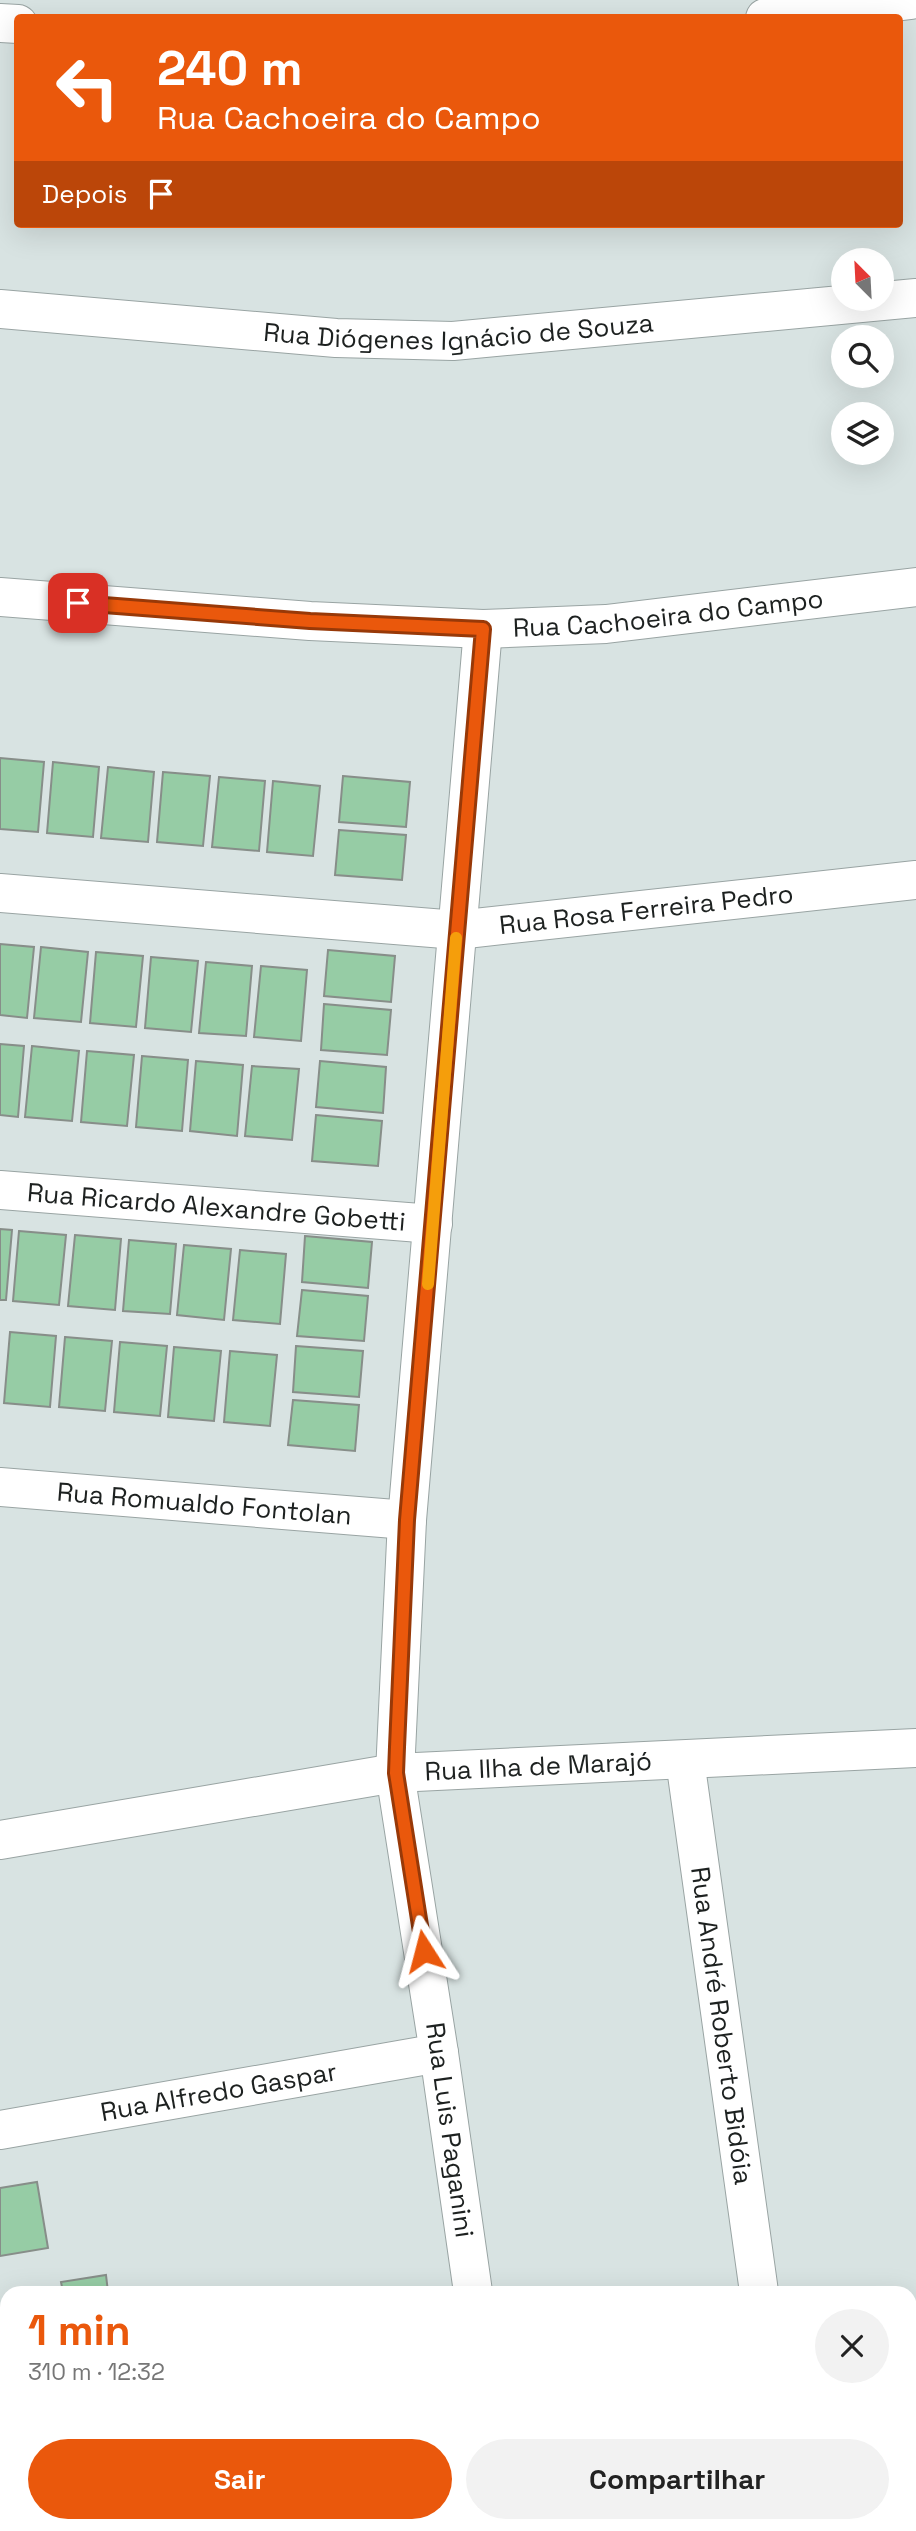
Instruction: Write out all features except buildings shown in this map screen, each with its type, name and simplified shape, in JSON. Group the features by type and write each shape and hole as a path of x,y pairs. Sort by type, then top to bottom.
{"street":[{"path":"797,14 911,0"},
{"name":"Rua Diógenes Ignácio de Souza","path":"0,309 336,338 453,341 916,298"},
{"name":"Rua Cachoeira do Campo","path":"0,597 310,621 483,629 606,624 916,587"},
{"name":"Rua Luis Paganini","path":"472,2286 396,1773 407,1520 483,629"},
{"name":"Rua Rosa Ferreira Pedro","path":"0,892 457,930 916,880"},
{"name":"Rua Ricardo Alexandre Gobetti","path":"0,1190 433,1224"},
{"name":"Rua Romualdo Fontolan","path":"0,1487 407,1520"},
{"name":"Rua Ilha de Marajó","path":"0,1840 396,1773 916,1748"},
{"name":"Rua André Roberto Bidóia","path":"685,1760 758,2286"},
{"name":"Rua Alfredo Gaspar","path":"0,2130 439,2053"}],"slow traffic":[{"path":"428,1284 456,938"}],"route":[{"path":"78,603 310,621 483,629 407,1520 396,1773 424,1951"}]}
